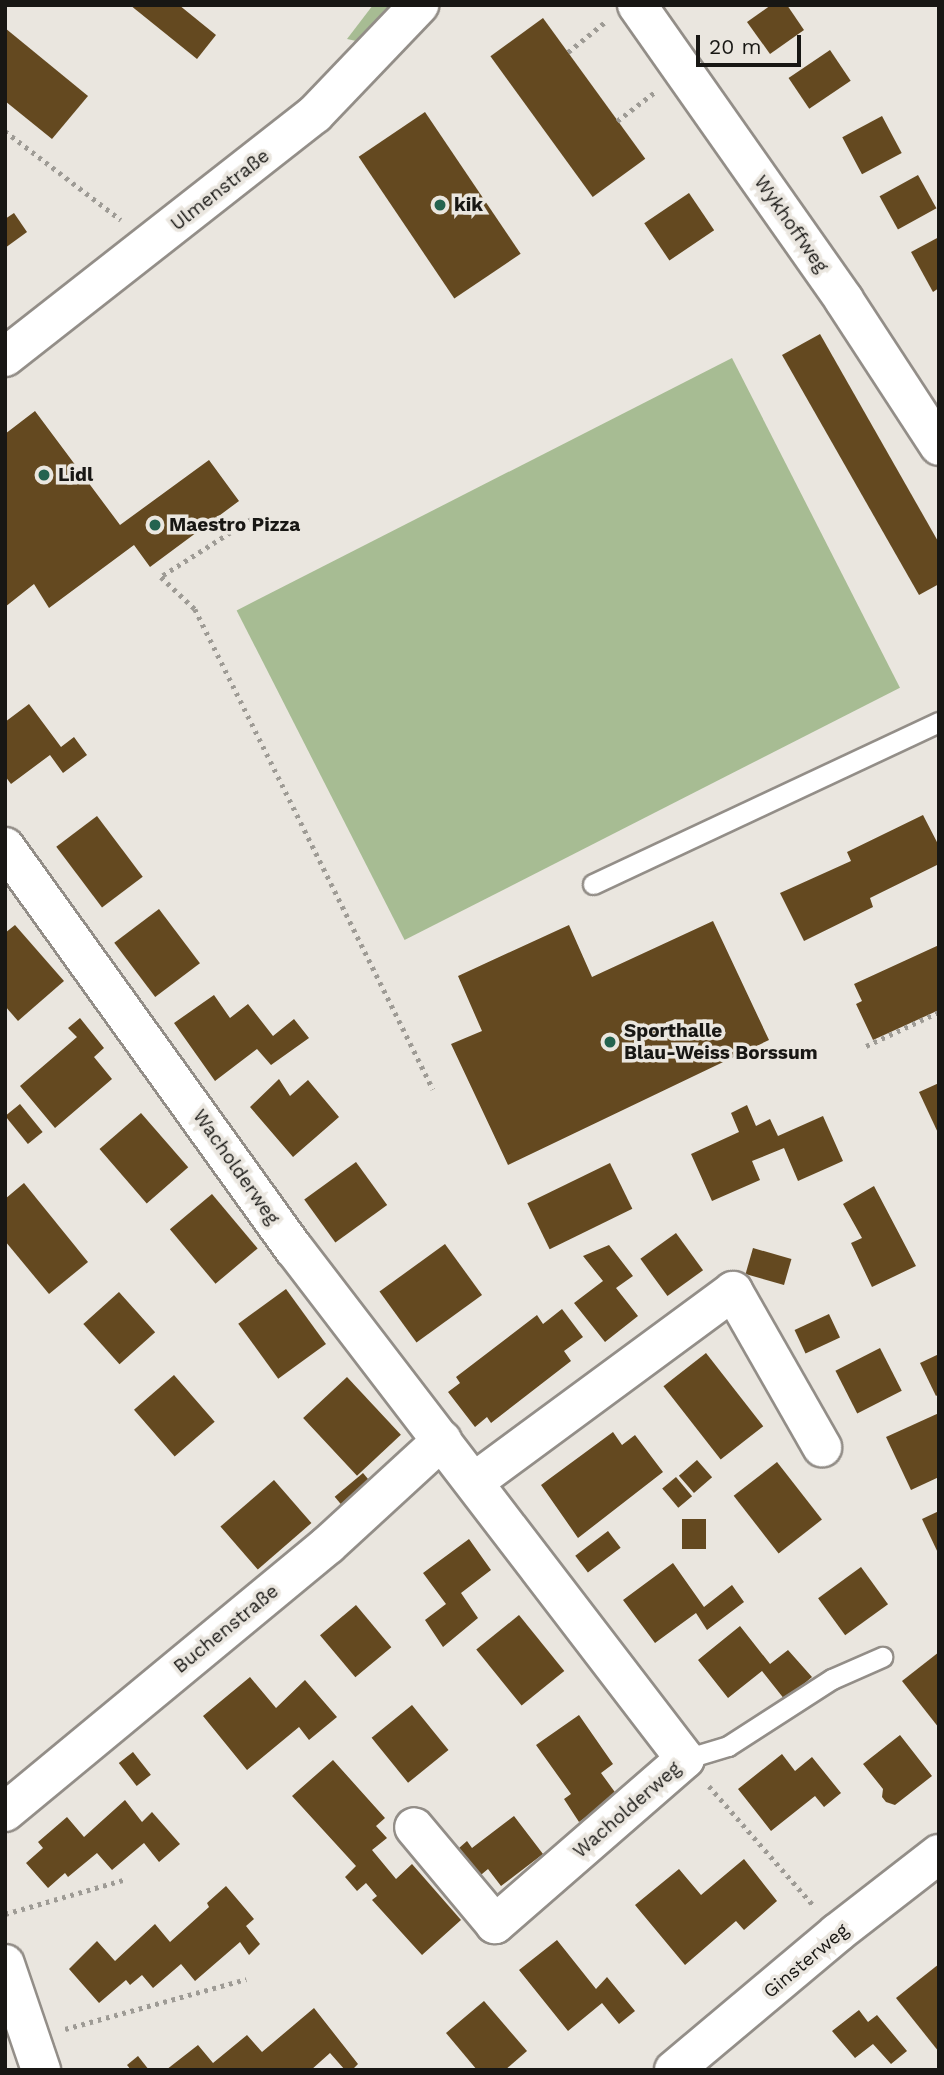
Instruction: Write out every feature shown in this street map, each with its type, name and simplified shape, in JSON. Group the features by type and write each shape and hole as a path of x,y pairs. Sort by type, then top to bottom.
{"street":[{"name":"Ulmenstraße","path":"5,358 315,114 419,5"},
{"name":"Wykhoffweg","path":"626,9 682,72 844,300 939,446"},
{"name":"Wacholderweg","path":"5,847 295,1250 474,1482 538,1571 685,1759 495,1924 414,1827"},
{"path":"474,1482 733,1291 822,1447"},
{"name":"Buchenstraße","path":"5,1812 328,1545 442,1440"},
{"name":"Ginsterweg","path":"674,2070 837,1933 939,1854"},
{"path":"5,1964 36,2054"}],"lane":[{"path":"593,884 939,722"},
{"path":"685,1759 728,1746 832,1678 882,1657"}],"path":[{"path":"568,52 626,9"},
{"path":"617,121 682,72"},
{"path":"5,131 150,243"},
{"path":"252,519 161,577 195,609 433,1090"},
{"path":"866,1046 939,1012"},
{"path":"685,1759 837,1933"},
{"path":"5,1914 126,1879"},
{"path":"36,2054 246,1979"}],"green space":[{"path":"373,5 394,5 361,42 347,39"},
{"path":"732,358 900,688 405,940 237,610"}],"building":[{"path":"130,5 179,5 216,35 197,59"},
{"path":"771,5 787,5 804,30 770,54 747,22"},
{"path":"543,18 645,159 593,197 490,56"},
{"path":"5,28 88,96 52,139 5,101"},
{"path":"830,50 851,81 809,109 789,78"},
{"name":"kik","path":"425,112 521,254 454,299 359,157"},
{"path":"882,116 902,153 862,174 842,137"},
{"path":"918,175 936,208 898,230 880,196"},
{"path":"689,193 714,230 669,261 644,223"},
{"path":"14,213 27,232 5,248 5,219"},
{"path":"939,237 939,288 933,292 911,252"},
{"path":"820,334 939,543 939,584 919,595 782,355"},
{"name":"Lidl","path":"35,411 120,525 209,460 239,501 150,567 134,545 49,608 34,584 5,607 5,434"},
{"path":"29,704 61,747 74,737 87,755 63,773 50,755 11,784 5,776 5,722"},
{"path":"923,815 939,846 939,864 870,898 873,907 804,941 780,893 851,861 847,852"},
{"path":"97,816 143,877 102,907 56,847"},
{"path":"159,909 200,963 155,997 114,943"},
{"name":"Sporthalle Blau-Weiss Borssum","path":"713,921 769,1040 508,1165 451,1044 482,1031 458,976 569,925 592,977"},
{"path":"15,925 64,981 18,1021 5,1006 5,933"},
{"path":"939,945 939,1010 873,1040 856,1004 862,1001 854,984"},
{"path":"214,995 230,1018 248,1004 273,1036 294,1019 309,1038 271,1065 257,1049 215,1081 174,1023"},
{"path":"80,1018 104,1048 94,1057 112,1079 55,1128 20,1086 77,1037 68,1028"},
{"path":"279,1079 290,1096 308,1080 339,1117 293,1157 250,1107"},
{"path":"939,1083 939,1135 919,1092"},
{"path":"20,1104 43,1132 28,1144 5,1116"},
{"path":"747,1105 756,1126 770,1119 778,1136 823,1116 843,1161 798,1181 784,1148 752,1161 760,1180 712,1201 691,1154 739,1132 731,1113"},
{"path":"141,1113 188,1167 147,1203 99,1149"},
{"path":"356,1162 387,1205 335,1242 304,1200"},
{"path":"610,1163 632,1209 550,1249 527,1203"},
{"path":"24,1183 88,1262 49,1294 5,1241 5,1199"},
{"path":"874,1186 916,1266 872,1287 851,1243 862,1238 843,1204"},
{"path":"212,1194 258,1248 216,1284 170,1229"},
{"path":"676,1233 703,1270 667,1296 640,1259"},
{"path":"445,1244 482,1295 417,1343 379,1292"},
{"path":"609,1245 633,1276 616,1288 638,1316 605,1342 574,1303 603,1281 583,1256"},
{"path":"753,1248 791,1259 784,1285 746,1274"},
{"path":"286,1289 326,1344 278,1379 238,1324"},
{"path":"119,1292 155,1332 119,1364 83,1324"},
{"path":"562,1309 583,1337 564,1351 571,1361 491,1423 487,1417 475,1427 448,1392 460,1383 456,1377 537,1315 543,1324"},
{"path":"829,1314 840,1338 806,1354 795,1330"},
{"path":"880,1348 902,1391 857,1413 835,1371"},
{"path":"706,1353 763,1426 721,1460 663,1386"},
{"path":"939,1354 939,1394 936,1396 920,1363"},
{"path":"174,1375 215,1422 175,1457 134,1410"},
{"path":"347,1377 401,1435 357,1476 303,1418"},
{"path":"939,1413 939,1477 911,1490 886,1437"},
{"path":"613,1432 622,1445 635,1435 663,1472 578,1538 541,1485"},
{"path":"697,1460 712,1477 694,1493 679,1476"},
{"path":"777,1462 822,1520 779,1553 734,1496"},
{"path":"363,1473 373,1485 345,1509 335,1497"},
{"path":"676,1477 692,1496 678,1508 662,1489"},
{"path":"274,1480 311,1523 258,1570 220,1527"},
{"path":"939,1511 939,1555 922,1519"},
{"path":"682,1519 706,1519 706,1549 682,1549"},
{"path":"608,1531 621,1548 588,1572 575,1556"},
{"path":"469,1539 491,1570 461,1593 478,1618 443,1647 425,1620 446,1604 423,1573"},
{"path":"673,1563 704,1607 732,1585 744,1602 707,1630 696,1613 655,1643 623,1600"},
{"path":"861,1567 888,1604 845,1635 818,1598"},
{"path":"356,1605 391,1647 355,1677 320,1635"},
{"path":"519,1615 564,1671 522,1706 476,1650"},
{"path":"740,1626 770,1664 788,1650 812,1677 785,1700 762,1671 728,1698 698,1660"},
{"path":"939,1652 939,1728 902,1681"},
{"path":"250,1677 276,1708 305,1680 337,1717 309,1740 299,1727 247,1770 203,1716"},
{"path":"412,1705 449,1750 408,1783 372,1738"},
{"path":"579,1715 613,1764 601,1773 617,1795 579,1822 564,1799 571,1794 536,1745"},
{"path":"900,1735 932,1776 895,1805 886,1802 882,1797 883,1789 863,1764"},
{"path":"133,1752 151,1775 137,1786 119,1763"},
{"path":"782,1754 795,1771 812,1757 841,1793 824,1807 815,1796 771,1831 738,1789"},
{"path":"333,1760 385,1818 376,1826 387,1838 372,1850 396,1879 412,1864 461,1920 422,1955 372,1900 377,1896 366,1883 357,1891 345,1877 356,1866 292,1796"},
{"path":"125,1800 142,1822 152,1812 180,1844 159,1862 144,1843 112,1870 97,1853 68,1877 65,1873 48,1888 26,1863 43,1848 38,1842 67,1817 84,1837"},
{"path":"514,1816 543,1854 501,1886 488,1869 470,1884 450,1856 467,1841 472,1848"},
{"path":"744,1859 777,1901 744,1930 736,1921 685,1965 635,1905 679,1869 701,1895"},
{"path":"226,1886 254,1919 246,1926 260,1944 249,1955 240,1942 195,1981 181,1964 153,1988 142,1975 130,1985 126,1980 99,2003 69,1969 97,1941 115,1961 155,1924 170,1942 209,1907 207,1903"},
{"path":"557,1940 596,1989 607,1977 635,2011 619,2024 602,2003 568,2031 519,1970"},
{"path":"939,1964 939,2052 896,1998"},
{"path":"484,2001 527,2051 505,2070 477,2070 446,2033"},
{"path":"314,2008 358,2064 352,2070 345,2070 330,2053 311,2070 166,2070 198,2045 213,2063 247,2035 262,2052"},
{"path":"859,2010 868,2022 877,2015 907,2051 891,2064 873,2044 855,2058 832,2031"},
{"path":"138,2056 149,2070 131,2070 127,2065"}],"place":[{"name":"kik","path":"440,205"},
{"name":"Lidl","path":"44,475"},
{"name":"Maestro Pizza","path":"155,525"},
{"name":"Sporthalle Blau-Weiss Borssum","path":"610,1042"}]}
